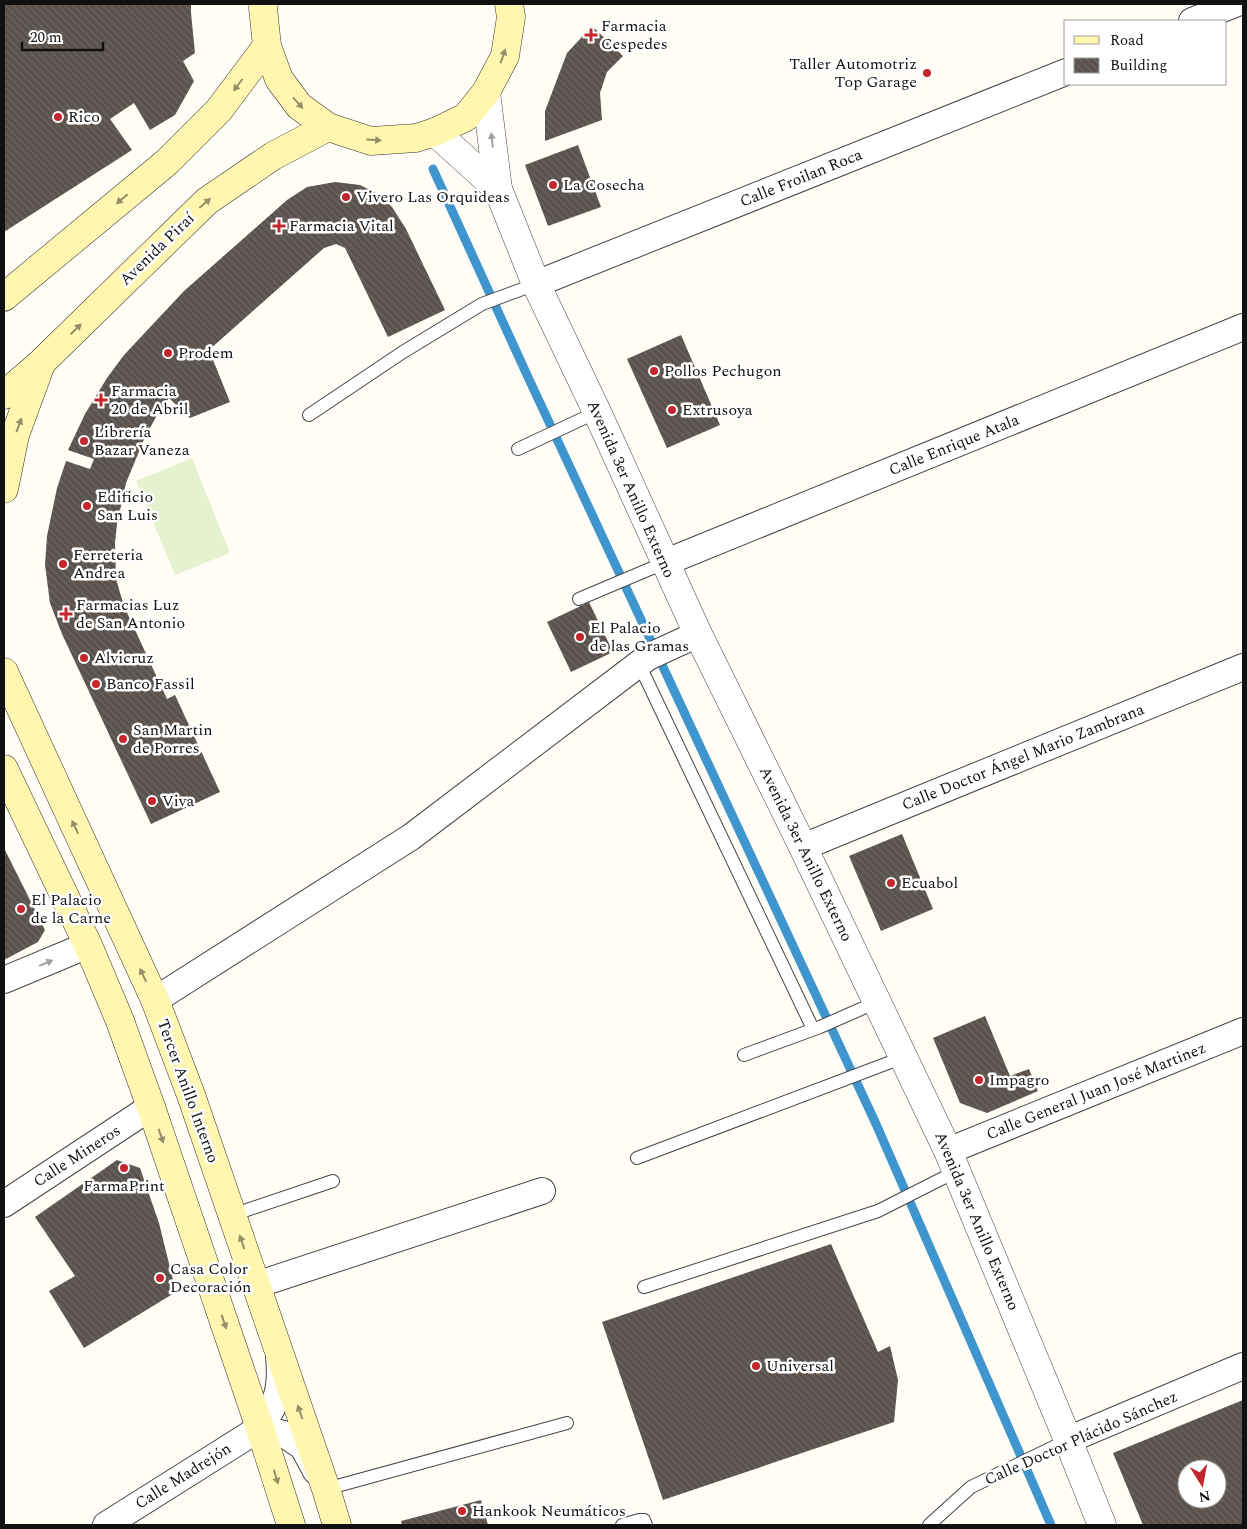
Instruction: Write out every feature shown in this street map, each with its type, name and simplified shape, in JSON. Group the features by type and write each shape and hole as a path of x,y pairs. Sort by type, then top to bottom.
{"main road":[{"path":"264,4 267,46 278,79 299,106 328,127 371,141 416,138 435,132 466,117 486,92 505,56 516,8"},
{"path":"7,294 168,162 219,110 267,46"},
{"name":"Avenida Piraí","path":"4,395 41,363 207,201 273,156 328,127"},
{"path":"4,489 15,435 41,363"},
{"name":"Tercer Anillo Interno","path":"4,672 155,1000 191,1095 337,1525"},
{"path":"4,769 88,945 120,1021 260,1428 291,1525"},
{"path":"120,1021 156,1083 169,1101 177,1103 184,1101 191,1095"}],"street":[{"path":"1195,20 1236,4"},
{"name":"Calle Froilan Roca","path":"528,287 1064,73"},
{"name":"Avenida 3er Anillo Externo","path":"486,92 498,189 528,287 585,417 655,567 690,637 803,847 865,1007 904,1057 952,1161 1102,1525"},
{"name":"Avenida 3er Anillo Externo","path":"435,132 498,189"},
{"name":"Calle Enrique Atala","path":"655,567 1243,327"},
{"path":"155,1000 411,837 643,661 690,637"},
{"name":"Calle Doctor Ángel Mario Zambrana","path":"803,847 1243,667"},
{"path":"4,980 88,945"},
{"name":"Calle General Juan José Martinez","path":"952,1161 1243,1031"},
{"name":"Calle Mineros","path":"4,1204 151,1107"},
{"path":"256,1285 542,1191"},
{"name":"Calle Madrejón","path":"106,1525 260,1428 272,1411 279,1390 278,1347"},
{"name":"Calle Doctor Plácido Sánchez","path":"1068,1440 1243,1366"},
{"path":"260,1428 284,1434 303,1448 326,1489"}],"lane":[{"path":"309,415 403,352 482,304 528,287"},
{"path":"518,449 585,417"},
{"path":"579,599 655,567"},
{"path":"643,661 817,1028"},
{"path":"744,1055 817,1028 865,1007"},
{"path":"637,1158 904,1057"},
{"path":"644,1287 878,1211 931,1183 952,1161"},
{"path":"232,1215 333,1181"},
{"path":"326,1489 567,1423"},
{"name":"Calle Doctor Plácido Sánchez","path":"929,1525 971,1487 1068,1440"},
{"path":"622,1525 644,1520 646,1525"}],"green space":[{"path":"192,458 230,553 175,575 136,481"}],"building":[{"name":"Rico","path":"4,4 191,4 195,53 183,61 194,81 175,115 150,130 134,103 110,119 132,150 4,232"},
{"path":"592,26 623,56 607,72 600,93 602,120 545,141 545,111 567,53"},
{"path":"578,145 601,207 548,226 525,165"},
{"path":"335,182 360,185 378,194 392,207 406,229 445,310 388,337 345,248 336,244 324,248 209,350 230,402 190,418 169,398 156,417 145,437 126,483 115,543 116,579 124,606 167,699 175,695 220,792 151,824 62,634 50,603 45,565 47,536 57,488 66,461 90,469 94,459 68,450 85,414 124,355 184,291 287,200 307,187"},
{"path":"681,335 720,425 667,448 627,359"},
{"name":"El Palacio de las Gramas","path":"589,602 613,652 571,672 547,622"},
{"name":"Ecuabol","path":"902,834 933,909 881,931 849,856"},
{"path":"4,848 45,930 38,942 4,960"},
{"path":"985,1016 1010,1076 1029,1069 1038,1091 987,1113 960,1103 933,1038"},
{"path":"117,1160 140,1168 159,1223 176,1292 84,1348 49,1291 75,1276 35,1217"},
{"name":"Universal","path":"831,1244 878,1352 890,1346 898,1380 894,1422 663,1500 602,1322"},
{"path":"1243,1400 1243,1525 1143,1525 1113,1453"},
{"name":"Hankook Neumáticos","path":"481,1500 488,1525 402,1525 401,1521"}],"waterway":[{"path":"433,169 876,1124 1051,1525"}],"place":[{"name":"Farmacia Cespedes","path":"591,35"},
{"name":"Taller Automotriz Top Garage","path":"927,73"},
{"name":"Rico","path":"58,117"},
{"name":"La Cosecha","path":"553,185"},
{"name":"Vivero Las Orquideas","path":"346,197"},
{"name":"Farmacia Vital","path":"279,226"},
{"name":"Prodem","path":"168,353"},
{"name":"Pollos Pechugon","path":"654,371"},
{"name":"Farmacia 20 de Abril","path":"101,400"},
{"name":"Extrusoya","path":"672,410"},
{"name":"Librería Bazar Vaneza","path":"84,441"},
{"name":"Edificio San Luis","path":"87,506"},
{"name":"Ferreteria Andrea","path":"63,564"},
{"name":"Farmacias Luz de San Antonio","path":"66,614"},
{"name":"El Palacio de las Gramas","path":"580,637"},
{"name":"Alvicruz","path":"84,658"},
{"name":"Banco Fassil","path":"96,684"},
{"name":"San Martin de Porres","path":"123,739"},
{"name":"Viva","path":"152,801"},
{"name":"Ecuabol","path":"891,883"},
{"name":"El Palacio de la Carne","path":"21,909"},
{"name":"Impagro","path":"979,1080"},
{"name":"FarmaPrint","path":"124,1168"},
{"name":"Casa Color Decoración","path":"160,1278"},
{"name":"Universal","path":"756,1366"},
{"name":"Hankook Neumáticos","path":"462,1511"}]}
